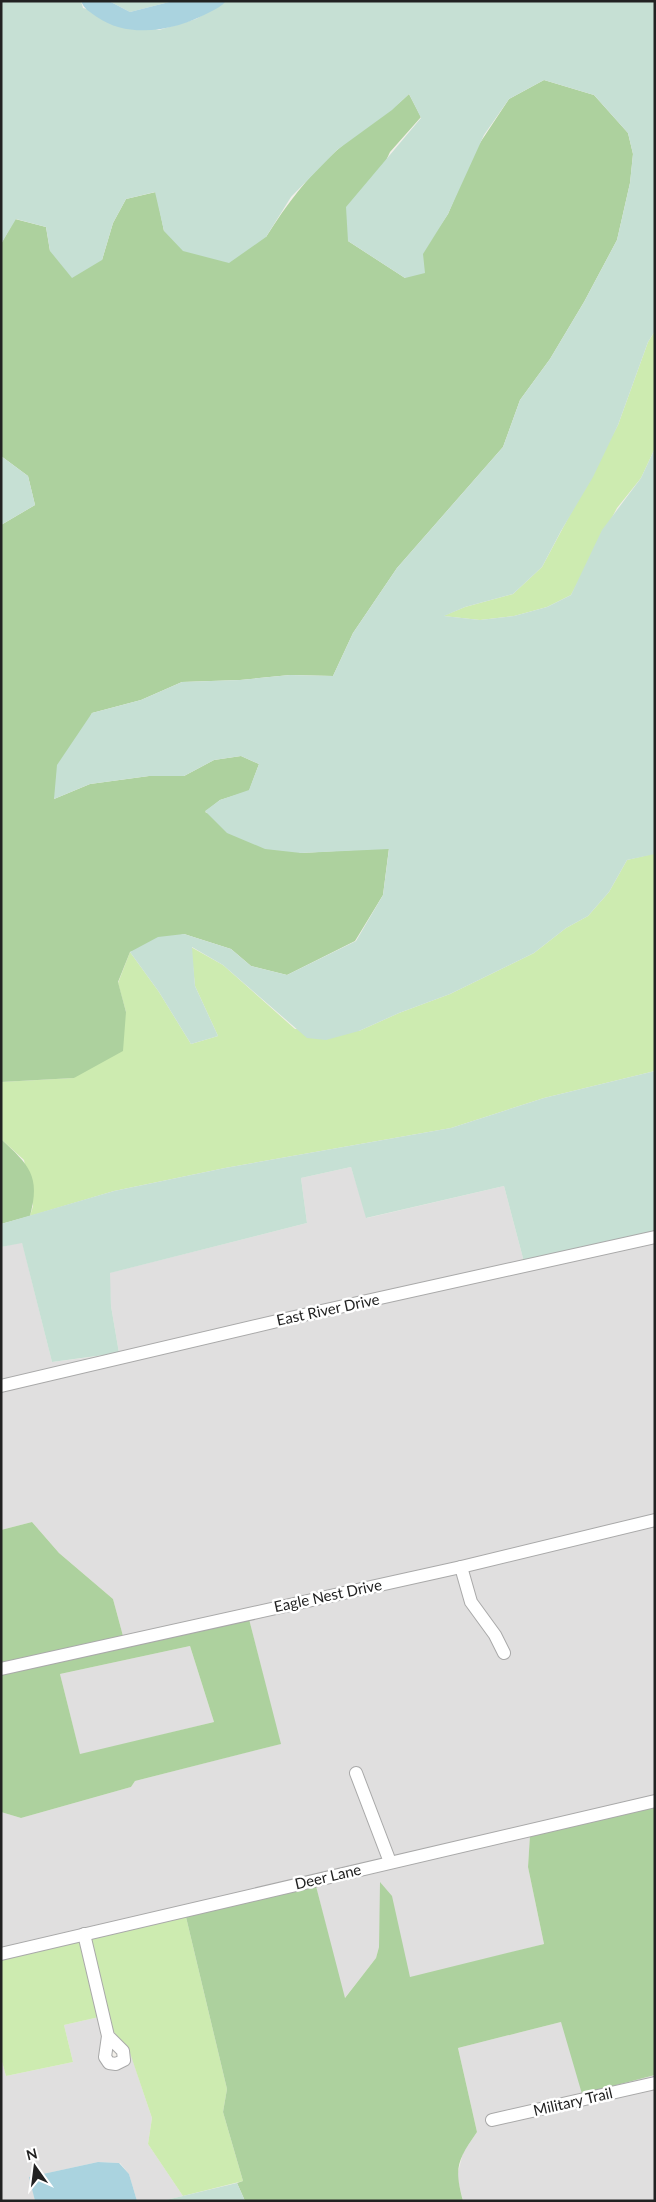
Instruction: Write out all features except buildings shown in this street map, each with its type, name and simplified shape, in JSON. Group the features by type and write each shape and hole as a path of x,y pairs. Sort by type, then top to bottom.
{"street":[{"name":"East River Drive","path":"1,1386 290,1318 655,1238"},
{"name":"Eagle Nest Drive","path":"1,1669 460,1567 655,1520"},
{"path":"460,1567 471,1602 495,1635 504,1653"},
{"path":"356,1773 390,1862"},
{"name":"Deer Lane","path":"1,1954 655,1801"},
{"path":"84,1934 108,2036"},
{"name":"Military Trail","path":"492,2120 655,2083"}],"shaded area":[{"path":"351,1167 367,1218 504,1186 524,1262 119,1353 111,1306 109,1273 307,1223 301,1178"},
{"path":"22,1242 52,1362 115,1354 1,1380 1,1247"},
{"path":"655,1243 655,1514 459,1562 123,1636 113,1599 59,1553 32,1522 1,1530 1,1391 291,1323"},
{"path":"655,1525 655,1795 393,1856 358,1767 350,1770 384,1858 1,1948 1,1812 21,1818 131,1787 135,1781 280,1744 249,1619 457,1573 466,1604 492,1638 502,1660 510,1655 499,1632 474,1599 466,1571"},
{"path":"190,1646 214,1722 80,1755 60,1674"},
{"path":"530,1835 528,1867 544,1944 410,1978 381,1883 379,1947 376,1958 344,1999 316,1886"},
{"path":"99,2017 109,2068 126,2048 130,2052 152,2118 148,2144 183,2196 162,2201 137,2201 129,2174 120,2163 98,2162 30,2177 35,2201 1,2201 1,2058 6,2076 73,2062 64,2025"},
{"path":"561,2022 630,2081 655,2075 655,2078 487,2116 489,2126 655,2089 655,2201 463,2201 457,2176 463,2153 477,2132 458,2048"}],"green space":[{"path":"1,1 81,1 83,8 159,30 196,19 226,1 655,1 655,331 648,342 618,425 593,477 542,567 513,594 465,607 444,616 480,620 514,616 547,607 571,595 602,530 641,478 655,448 655,854 627,860 609,892 588,916 566,928 534,953 450,994 399,1013 359,1031 326,1040 307,1038 223,965 192,947 195,986 218,1036 191,1044 159,992 130,952 158,937 184,934 231,949 251,966 287,975 356,941 383,895 389,849 301,853 265,849 227,833 205,811 220,800 249,790 259,764 241,756 214,760 184,776 149,776 90,784 54,799 57,765 92,713 141,700 182,682 240,680 290,675 333,676 353,633 397,568 503,447 520,400 550,359 584,302 617,240 630,183 633,154 628,133 594,95 544,80 509,99 484,135 448,214 423,254 425,273 405,278 348,241 346,207 421,118 409,94 392,110 337,150 291,197 266,237 229,263 183,251 164,231 155,192 126,199 113,223 102,260 72,278 50,251 46,227 16,219 1,244"},
{"path":"109,1 173,1 130,12"},
{"path":"544,80 594,95 628,133 633,154 630,183 617,240 584,302 550,359 520,400 503,447 397,568 353,633 333,676 290,675 240,680 182,682 141,700 92,713 54,799 90,784 149,776 184,776 214,760 241,756 259,764 249,791 220,800 205,812 301,853 389,848 383,895 355,941 287,975 251,966 231,949 184,934 130,952 118,982 126,1012 123,1051 74,1078 1,1082 1,525 35,505 28,476 1,456 1,244 15,219 46,227 50,251 102,260 113,223 126,199 156,192 164,231 266,237 298,191 326,161 345,143 409,94 421,117 390,152 348,241 405,278 448,214 474,152 509,99"},
{"path":"655,331 655,448 641,478 617,508 571,595 547,607 514,616 480,620 443,616 465,607 513,594 542,567 618,425 648,342"},
{"path":"1,456 28,476 35,505 1,525"},
{"path":"655,854 655,1071 544,1098 451,1128 225,1168 114,1191 30,1216 33,1206 24,1160 1,1139 1,1082 74,1078 126,1012 118,983 130,952 159,992 191,1044 218,1036 195,986 191,947 223,965 295,1029 359,1031 399,1013 450,994 534,953 566,928 588,916 609,892 627,860"},
{"path":"655,1071 655,1232 524,1262 504,1186 366,1218 351,1167 301,1178 307,1223 110,1273 111,1306 119,1353 52,1362 22,1243 1,1247 1,1224 114,1191 225,1168 451,1128 544,1098"},
{"path":"1,1139 25,1164 33,1181 34,1191 30,1216 1,1224"},
{"path":"32,1522 59,1553 113,1599 123,1636 1,1663 1,1530"},
{"path":"249,1619 281,1744 135,1781 131,1787 21,1818 1,1812 1,1674","holes":["190,1646 214,1722 80,1754 60,1674"]},
{"path":"655,1806 655,2075 582,2094 561,2022 458,2048 477,2132 465,2150 459,2165 458,2172 463,2201 245,2201 237,2183 243,2181 223,2112 227,2089 186,1917 316,1886 345,1998 376,1958 379,1947 380,1882 392,1896 410,1977 544,1944 528,1867 530,1835"},
{"path":"186,1917 227,2089 223,2112 243,2181 183,2196 148,2144 152,2118 130,2053 111,2028 90,1938"},
{"path":"81,1940 99,2017 64,2025 73,2062 6,2076 1,2058 1,1959"},
{"path":"237,2183 245,2201 162,2201"}],"water":[{"path":"81,1 109,1 130,12 173,1 226,1 214,10 183,24 154,30 139,30 110,24 90,12"},
{"path":"98,2162 119,2163 129,2174 137,2201 35,2201 29,2177"}]}
